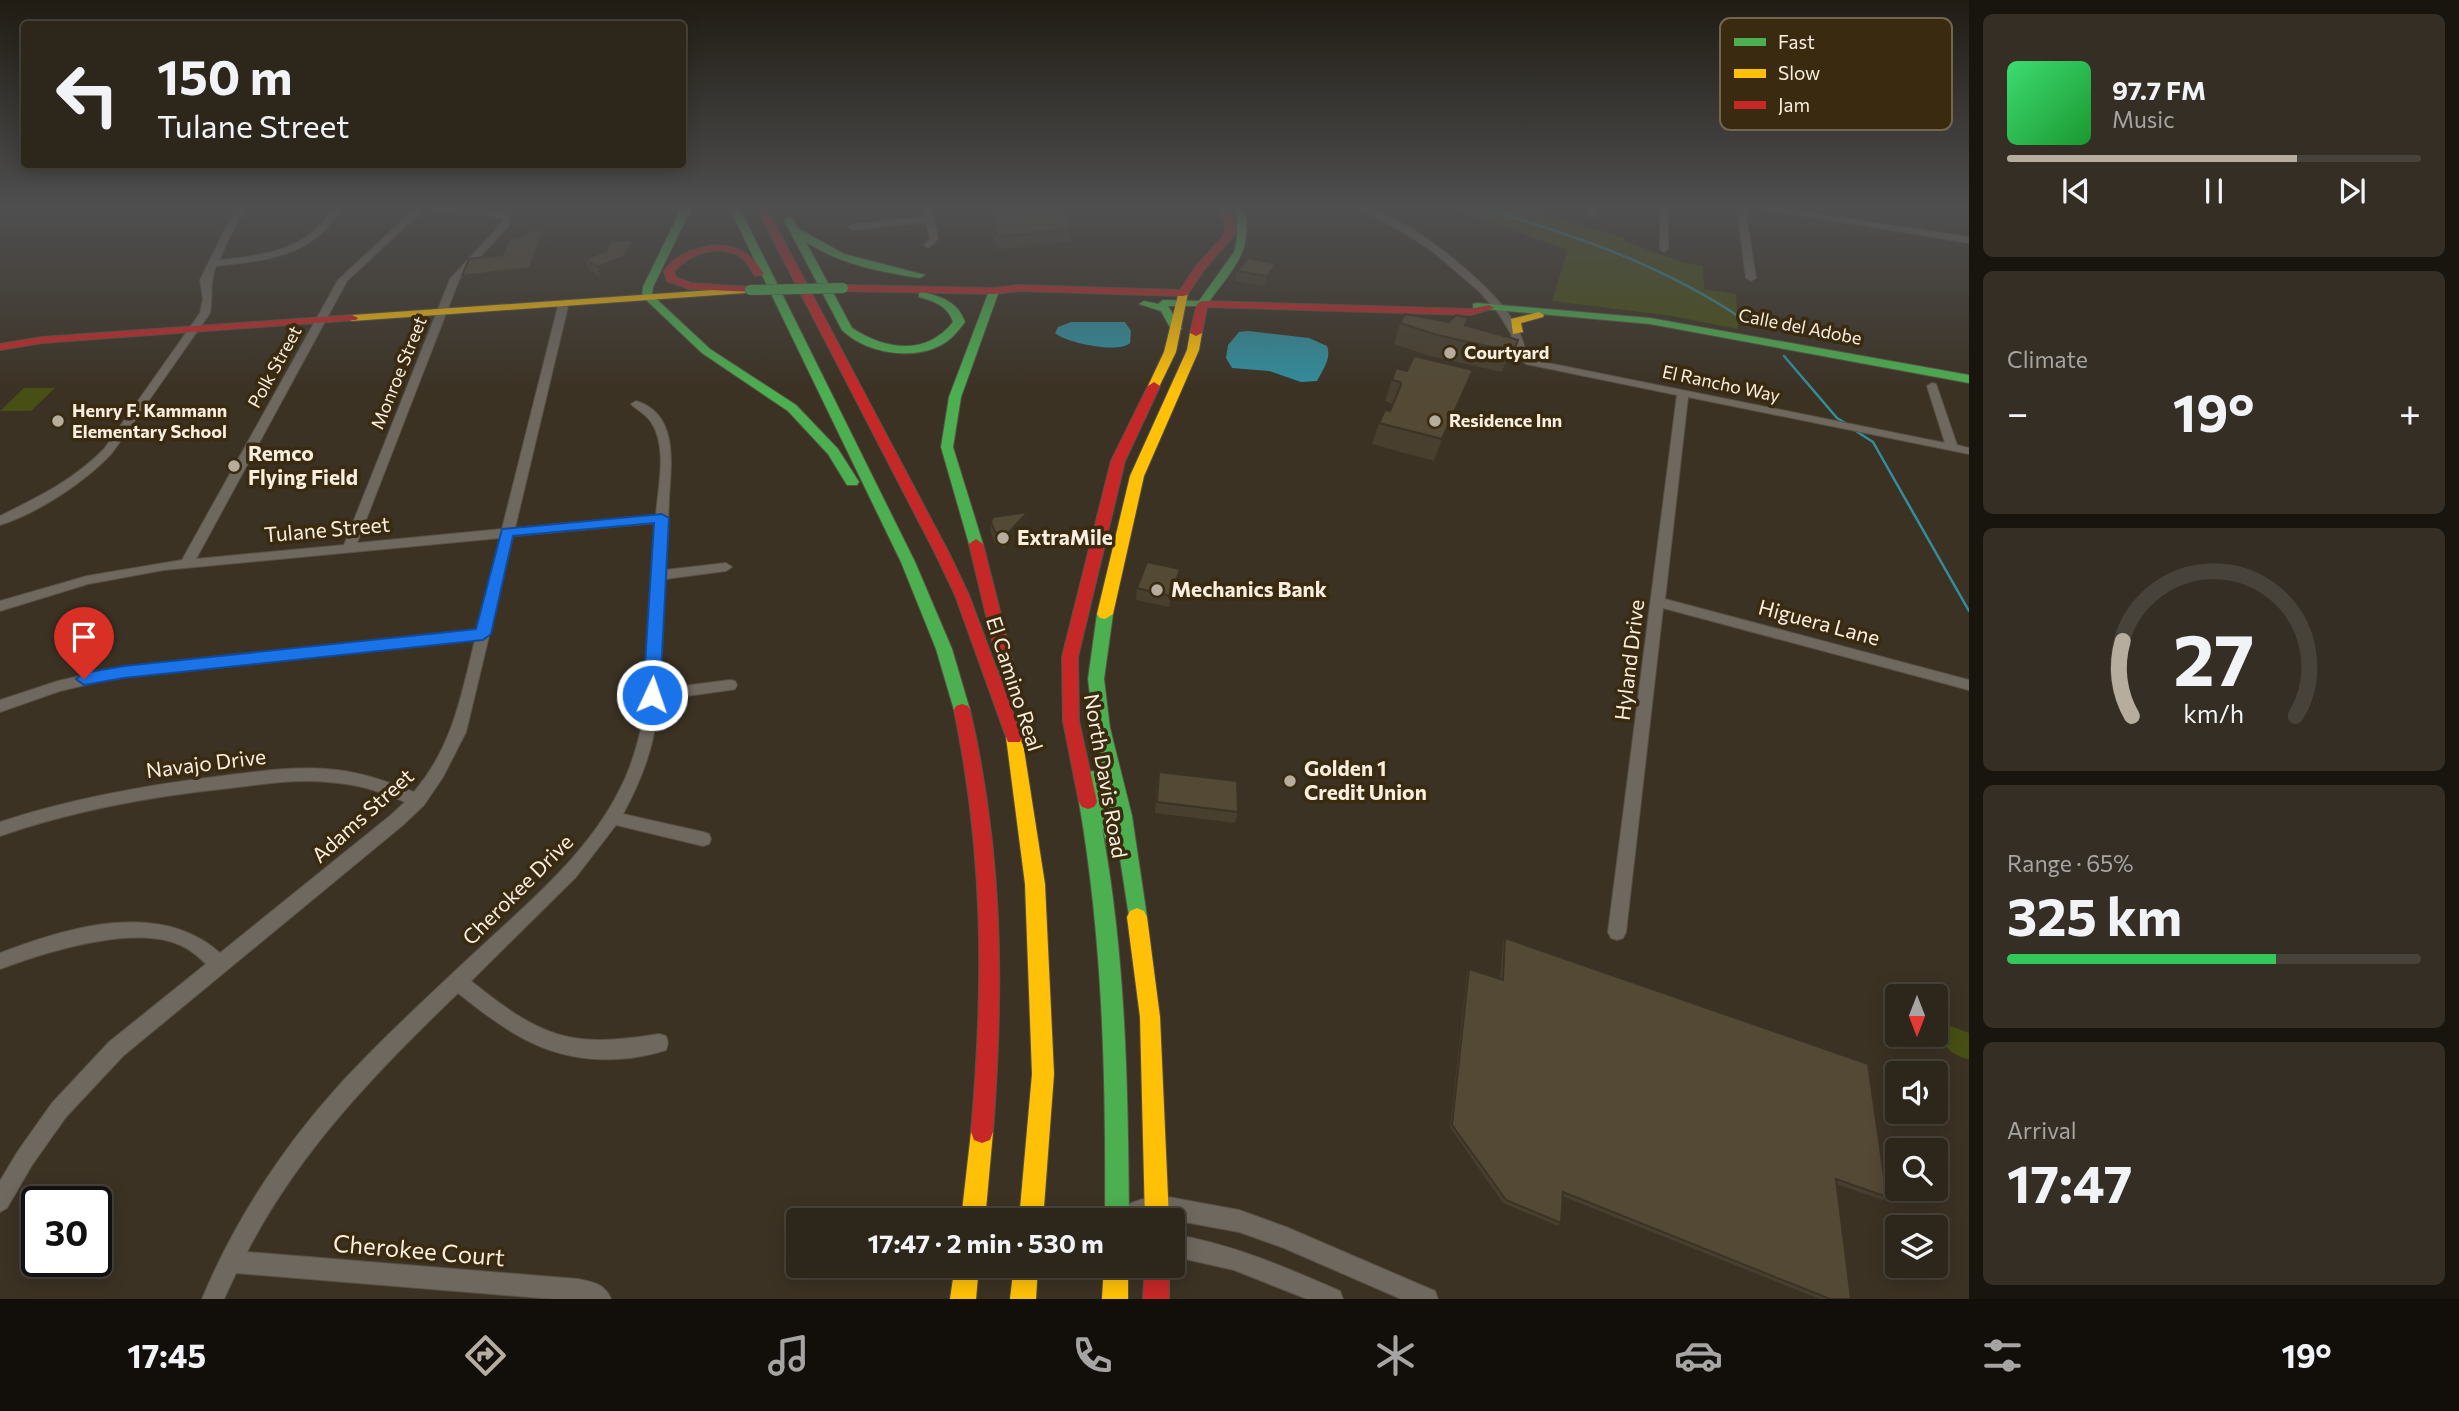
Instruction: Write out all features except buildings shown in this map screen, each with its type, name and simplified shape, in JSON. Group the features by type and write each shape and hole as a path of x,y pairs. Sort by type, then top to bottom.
{"main road":[{"path":"647,296 656,270"},
{"path":"670,270 671,279 684,285 750,290"},
{"path":"757,270 780,301"},
{"path":"765,270 926,599 954,679 976,771 989,889 993,1004 974,1208"},
{"name":"El Camino Real","path":"794,270 942,553 966,605 1017,746 1034,884 1043,1074 1032,1208"},
{"path":"816,270 854,337 879,348 916,349 941,342 958,327 958,314 940,300 924,295 865,288"},
{"path":"885,270 1182,298"},
{"name":"North Davis Road","path":"1117,1208 1116,1071 1105,920 1095,837 1069,693 1070,657 1118,461 1170,352 1182,298 1199,270"},
{"name":"North Davis Road","path":"1157,1208 1150,1017 1128,848 1098,701 1096,679 1100,637 1137,476 1193,350 1204,299 1226,270"},
{"path":"0,347 41,340 750,290 1100,290"},
{"path":"994,291 955,397 947,447 973,531 1011,686 1017,746"},
{"path":"994,291 1013,297 1135,302 1182,298"},
{"path":"647,296 706,351 792,408 833,452 881,528 903,548"},
{"name":"Calle del Adobe","path":"1182,298 1471,312 1493,309 1591,314 1705,330 1969,379"},
{"path":"1135,302 1165,309 1176,329"},
{"path":"1517,332 1514,323 1526,316 1591,314"},
{"path":"0,340 41,340"},
{"path":"1077,748 1101,795 1114,841 1128,848"},
{"path":"963,1299 965,1278"},
{"path":"1023,1299 1025,1278"},
{"path":"1115,1299 1116,1278"},
{"path":"1156,1299 1157,1278"}],"street":[{"path":"0,521 54,494 91,469 108,451 195,330 208,306 204,285 209,270"},
{"name":"Polk Street","path":"187,563 321,320 345,278 354,270"},
{"name":"Monroe Street","path":"349,547 457,276 463,270"},
{"name":"El Rancho Way","path":"1463,270 1493,309 1517,332 1521,355 1530,362 1969,451"},
{"path":"1750,270 1751,278"},
{"name":"Adams Street","path":"0,1201 43,1132 77,1089 141,1028 385,830 418,800 438,776 455,743 564,302"},
{"path":"1932,386 1952,448"},
{"name":"Hyland Drive","path":"1617,932 1683,394"},
{"name":"Cherokee Drive","path":"214,1299 231,1262 270,1194 324,1119 370,1066 560,884 613,818 640,764 649,729 652,695 665,441 654,416 636,404"},
{"name":"Tulane Street","path":"0,606 87,580 187,563 662,518"},
{"path":"659,575 726,568"},
{"name":"Higuera Lane","path":"1658,602 1969,685"},
{"path":"0,706 58,685 111,674 483,634"},
{"path":"652,695 730,685"},
{"name":"Navajo Drive","path":"0,829 55,810 107,797 284,776 319,775 353,779 418,800"},
{"path":"613,818 703,839"},
{"path":"0,961 53,943 104,934 151,931 182,937 220,965"},
{"path":"458,982 514,1026 547,1042 601,1052 629,1050 659,1043"},
{"path":"1185,1216 1238,1221 1286,1238 1427,1299"},
{"path":"1185,1246 1207,1249 1244,1261 1332,1299"},
{"name":"Cherokee Court","path":"231,1262 579,1290 593,1293 600,1299"}],"green space":[{"path":"1562,270 1703,270 1704,289 1736,294 1738,329 1672,316 1552,301"},
{"path":"24,388 55,388 31,411 0,411"},
{"path":"1948,1025 1969,1033 1969,1059 1946,1047"}],"water":[{"path":"1071,322 1125,322 1131,331 1130,343 1115,347 1092,346 1055,333 1058,327"},
{"path":"1239,332 1309,338 1327,346 1327,360 1317,381 1301,382 1269,371 1232,368 1226,358 1228,345"}],"waterway":[{"path":"1655,270 1744,320"},
{"path":"1784,356 1837,418 1847,424"},
{"path":"1856,431 1873,442 1969,611"}],"traffic: fast":[{"path":"656,270 647,296 706,351 792,408 833,452 852,482"},
{"path":"765,270 908,562 944,649 962,710"},
{"path":"816,270 848,330 876,345 891,349 907,350 936,343 949,335 959,322 950,307 923,295"},
{"path":"885,270 920,275"},
{"path":"1163,303 1202,304 1227,270"},
{"path":"750,290 843,288"},
{"path":"976,544 947,447 955,397 994,291"},
{"path":"1144,304 1165,309 1176,329"},
{"path":"1477,306 1650,321 1969,379"},
{"path":"1105,614 1096,679 1102,728 1123,816 1137,917"},
{"path":"1092,778 1106,808 1114,840 1128,848"},
{"path":"1088,802 1104,905 1113,1010 1117,1208"}],"traffic: slow":[{"path":"352,318 741,291"},
{"path":"1154,386 1170,352 1183,293"},
{"path":"1517,332 1515,321 1539,315"},
{"path":"1105,614 1137,476 1193,350 1196,333"},
{"path":"1014,737 1035,884 1043,1074 1032,1208"},
{"path":"1137,917 1150,1017 1157,1208"},
{"path":"974,1208 982,1132"},
{"path":"963,1299 965,1278"},
{"path":"1023,1299 1025,1278"},
{"path":"1115,1299 1116,1278"}],"traffic: jam":[{"path":"670,270 671,279 689,286 750,290"},
{"path":"756,270 759,274"},
{"path":"794,270 962,595 1014,737"},
{"path":"843,288 994,291 1019,288 1183,293 1199,270"},
{"path":"1196,333 1202,304 1471,312 1489,308"},
{"path":"0,347 42,340 352,318"},
{"path":"1088,802 1071,721 1070,657 1118,461 1154,386"},
{"path":"976,544 1009,678"},
{"path":"962,710 982,815 990,920 991,973 982,1132"},
{"path":"1156,1299 1157,1278"}],"place":[{"name":"Courtyard","path":"1450,353"},
{"name":"Henry F. Kammann Elementary School","path":"58,421"},
{"name":"Residence Inn","path":"1435,421"},
{"name":"Remco Flying Field","path":"234,466"},
{"name":"ExtraMile","path":"1003,538"},
{"name":"Mechanics Bank","path":"1157,590"},
{"name":"Golden 1 Credit Union","path":"1290,781"}],"route":[{"path":"84,679 124,672 483,634 507,532 662,518 652,695"}]}
